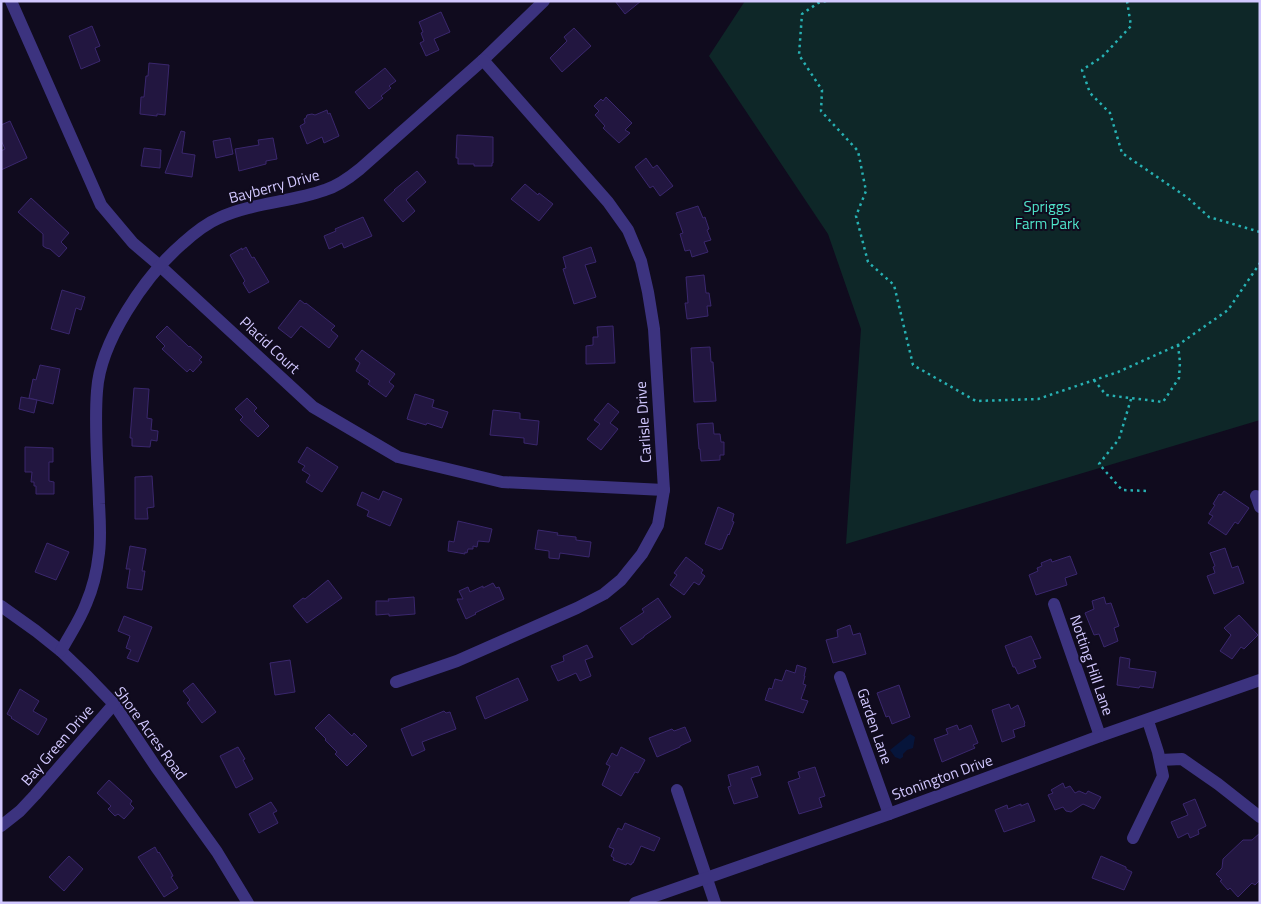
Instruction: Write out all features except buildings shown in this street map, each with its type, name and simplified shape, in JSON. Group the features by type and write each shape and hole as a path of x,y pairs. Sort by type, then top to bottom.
{"street":[{"name":"Placid Court","path":"11,1 102,205 133,243 313,407 398,457 502,482 664,490"},
{"name":"Bayberry Drive","path":"61,651 86,606 94,581 99,554 100,529 96,413 97,389 102,362 126,312 139,293 160,266 187,240 218,218 233,212 324,190 344,182 483,60 544,1"},
{"name":"Carlisle Drive","path":"396,682 457,661 577,608 604,594 621,580 642,554 658,525 664,490 652,319 641,261 628,230 608,202 483,60"},
{"name":"Notting Hill Lane","path":"1054,604 1100,736"},
{"name":"Shore Acres Road","path":"1,606 61,651 114,704 156,767 218,852 248,903"},
{"name":"Garden Lane","path":"840,677 889,814"},
{"name":"Stonington Drive","path":"634,903 889,814 1100,736 1260,680"},
{"name":"Bay Green Drive","path":"1,826 36,795 114,704"},
{"path":"1134,838 1163,776 1148,720"},
{"path":"1160,760 1182,759 1260,817"},
{"path":"676,790 715,903"}],"path":[{"path":"826,1 818,3 802,14 799,55 822,90 821,111 858,151 866,191 856,216 868,262 894,285 913,365 976,401 1038,399 1118,372 1178,345 1228,310 1260,263"},
{"path":"1127,1 1131,26 1102,57 1082,70 1090,93 1110,113 1122,153 1188,198 1209,217 1260,232"},
{"path":"1094,380 1106,395 1163,402 1179,378 1178,345"},
{"path":"1132,398 1119,440 1099,464 1122,490 1149,491"}],"green space":[{"name":"Spriggs Farm Park","path":"745,1 1260,1 1260,420 846,544 861,329 828,234 709,56"}],"water":[{"path":"910,734 915,737 913,748 907,750 900,759 895,757 890,750"}]}
